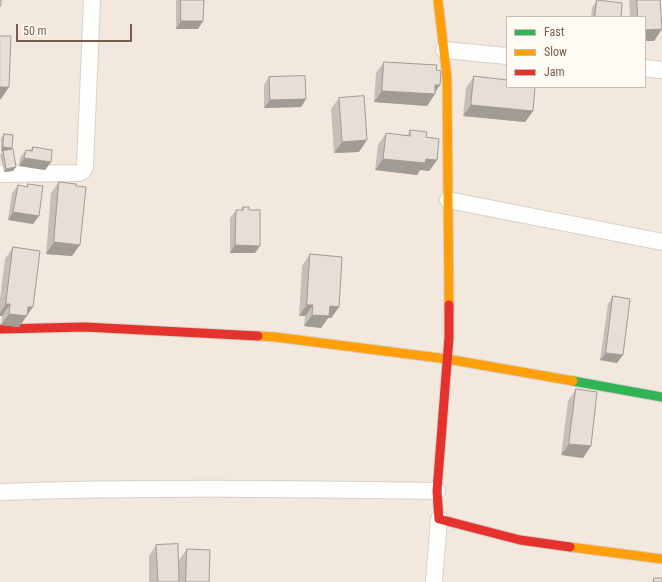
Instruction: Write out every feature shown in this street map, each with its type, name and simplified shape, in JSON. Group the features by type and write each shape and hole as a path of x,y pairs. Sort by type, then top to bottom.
{"street":[{"path":"0,174 79,173 83,171 85,167 92,0"},
{"path":"434,582 439,519 437,491 448,337 447,78 438,0"},
{"path":"444,50 506,56"},
{"path":"646,68 662,70"},
{"path":"448,200 662,242"},
{"path":"0,329 85,327 275,336 447,359 662,397"},
{"path":"0,492 102,489 437,491"},
{"path":"439,519 520,540 662,559"}],"shaded area":[{"path":"0,0 662,0 662,582 0,582"}],"building":[{"path":"181,0 204,0 203,21 181,21"},
{"path":"597,0 622,3 621,16 595,16"},
{"path":"637,0 660,0 662,29 646,30 646,16 638,16"},
{"path":"0,36 11,36 9,87 0,87"},
{"path":"384,62 437,65 436,70 441,71 440,85 435,85 435,94 382,91"},
{"path":"305,76 306,99 270,100 269,77"},
{"path":"474,76 506,80 506,88 535,88 533,111 471,105"},
{"path":"364,96 367,140 342,142 339,98"},
{"path":"410,130 427,132 426,137 439,139 437,160 426,159 425,163 383,159 386,133 410,136"},
{"path":"4,134 13,135 12,148 3,147"},
{"path":"33,147 52,150 51,162 24,158 26,150 32,151"},
{"path":"13,149 16,167 6,169 3,151"},
{"path":"59,182 86,187 80,245 54,242"},
{"path":"28,184 43,186 39,216 13,212 18,185 27,187"},
{"path":"243,207 249,207 249,210 260,210 260,246 235,245 236,210 243,210"},
{"path":"13,247 40,251 33,307 28,307 27,316 9,314 10,304 6,304"},
{"path":"310,254 342,257 339,307 330,306 329,316 312,315 313,305 307,305"},
{"path":"613,296 630,299 623,355 606,353"},
{"path":"576,389 597,392 591,446 569,444"},
{"path":"178,544 179,582 158,582 156,545"},
{"path":"187,549 210,550 209,582 186,582"},
{"path":"654,578 662,578 662,582 654,582"}],"traffic: fast":[{"path":"573,381 662,397"}],"traffic: slow":[{"path":"438,0 447,78 449,305"},
{"path":"258,336 447,359 573,381"},
{"path":"570,547 662,559"}],"traffic: jam":[{"path":"449,305 449,337 437,491 439,519 520,540 570,547"},
{"path":"0,329 85,327 258,336"}]}
